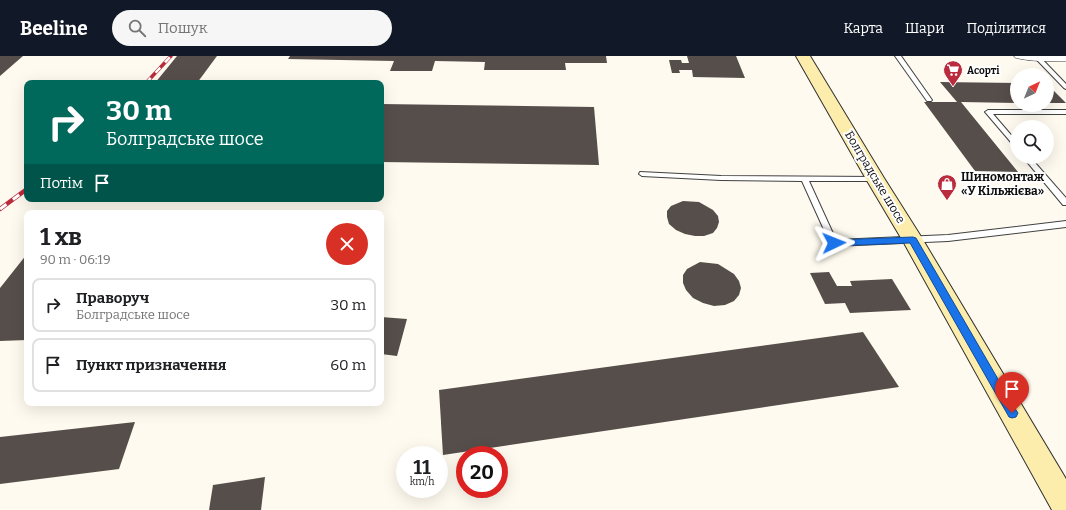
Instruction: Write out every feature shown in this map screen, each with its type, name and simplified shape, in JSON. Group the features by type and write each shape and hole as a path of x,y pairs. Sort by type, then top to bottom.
{"main road":[{"name":"Болградське шосе","path":"802,56 913,240 1066,506"}],"street":[{"path":"1022,56 1038,58 1066,58"}],"lane":[{"path":"898,56 929,100"},
{"path":"1038,58 1066,87"},
{"path":"1010,138 988,112 1066,112"},
{"path":"1032,164 1066,203"},
{"path":"642,174 805,179 875,179"},
{"path":"805,179 834,243 948,238 1066,224"}],"building":[{"path":"0,56 23,56 0,76"},
{"path":"177,56 217,56 199,80 157,80"},
{"path":"290,56 606,56 607,63 565,63 566,70 484,70 485,62 435,61 432,71 390,71 394,61 288,59"},
{"path":"687,56 736,56 745,78 693,77 692,70 679,70 680,73 672,73 669,60 681,60 682,63 689,63"},
{"path":"940,82 1010,83 1010,103 961,102 1018,172 975,171 924,102 957,102"},
{"path":"1054,91 1066,103 1054,103"},
{"path":"384,104 594,107 599,165 384,162"},
{"path":"683,201 699,202 713,210 718,216 719,222 713,233 704,236 685,234 676,230 669,224 667,211 671,206"},
{"path":"24,258 24,340 0,341 0,288"},
{"path":"700,262 718,264 734,274 739,281 741,288 739,295 734,301 725,305 714,306 693,298 686,290 683,283 683,275 687,269"},
{"path":"829,272 837,286 852,286 850,281 892,279 911,310 850,313 845,303 825,304 810,273"},
{"path":"384,317 407,319 397,356 384,354"},
{"path":"863,332 899,387 503,446 456,446 456,453 448,454 448,446 442,446 439,390"},
{"path":"135,422 119,469 0,484 0,437"},
{"path":"265,477 261,510 209,510 213,485"}],"railway":[{"path":"149,80 171,56"},
{"path":"0,209 24,191"}],"place":[{"name":"Асорті","path":"953,87"},
{"name":"Шиномонтаж «У Кільжієва»","path":"947,201"}],"route":[{"path":"834,243 913,240 1012,413"}]}
